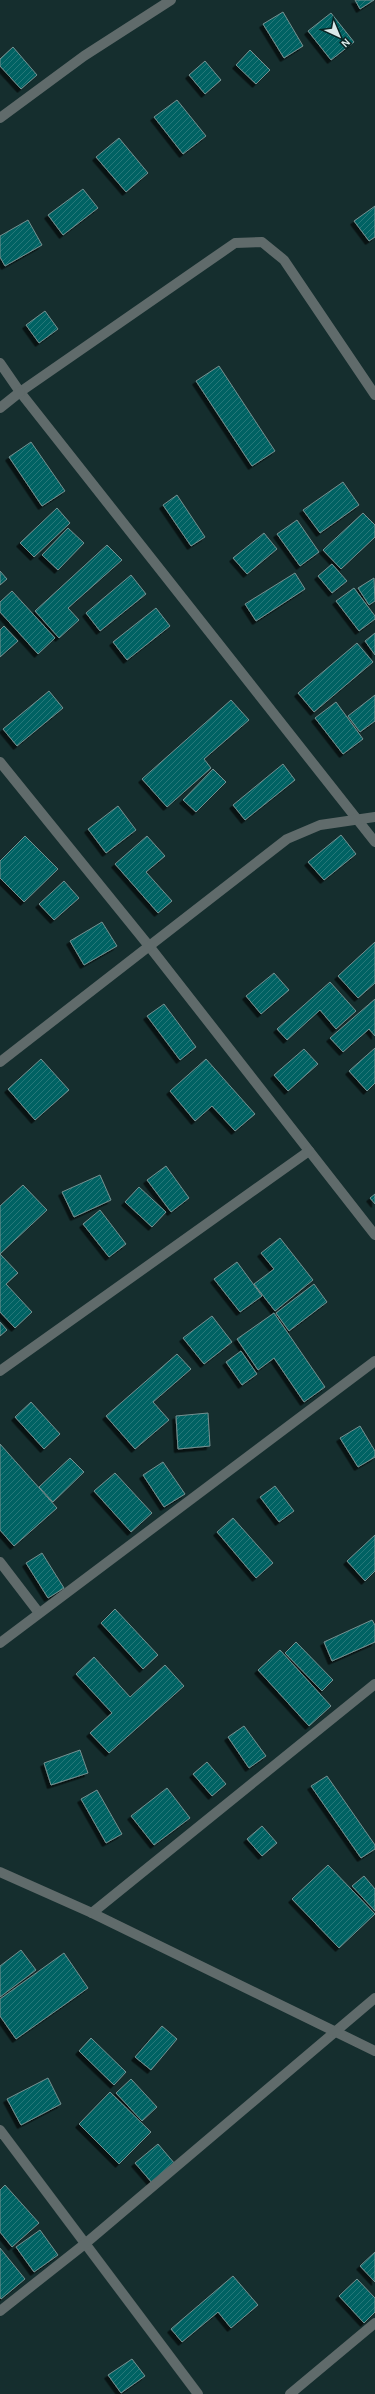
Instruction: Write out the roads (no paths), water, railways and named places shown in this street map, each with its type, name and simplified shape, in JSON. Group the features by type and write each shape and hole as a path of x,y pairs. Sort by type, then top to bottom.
{"street":[{"path":"0,118 84,56 171,0"},
{"path":"0,408 20,392 235,243 262,242 284,260 375,395"},
{"path":"0,363 20,392 375,842"},
{"path":"0,762 149,946 375,1235"},
{"path":"0,1062 287,840 320,825 375,817"},
{"path":"0,1371 309,1151"},
{"path":"0,1643 375,1361"},
{"path":"0,1562 39,1613"},
{"path":"92,1913 375,1684"},
{"path":"0,1872 92,1913 375,2051"},
{"path":"0,2311 86,2243 375,1998"},
{"path":"0,2130 198,2394"},
{"path":"290,2394 375,2323"}]}
